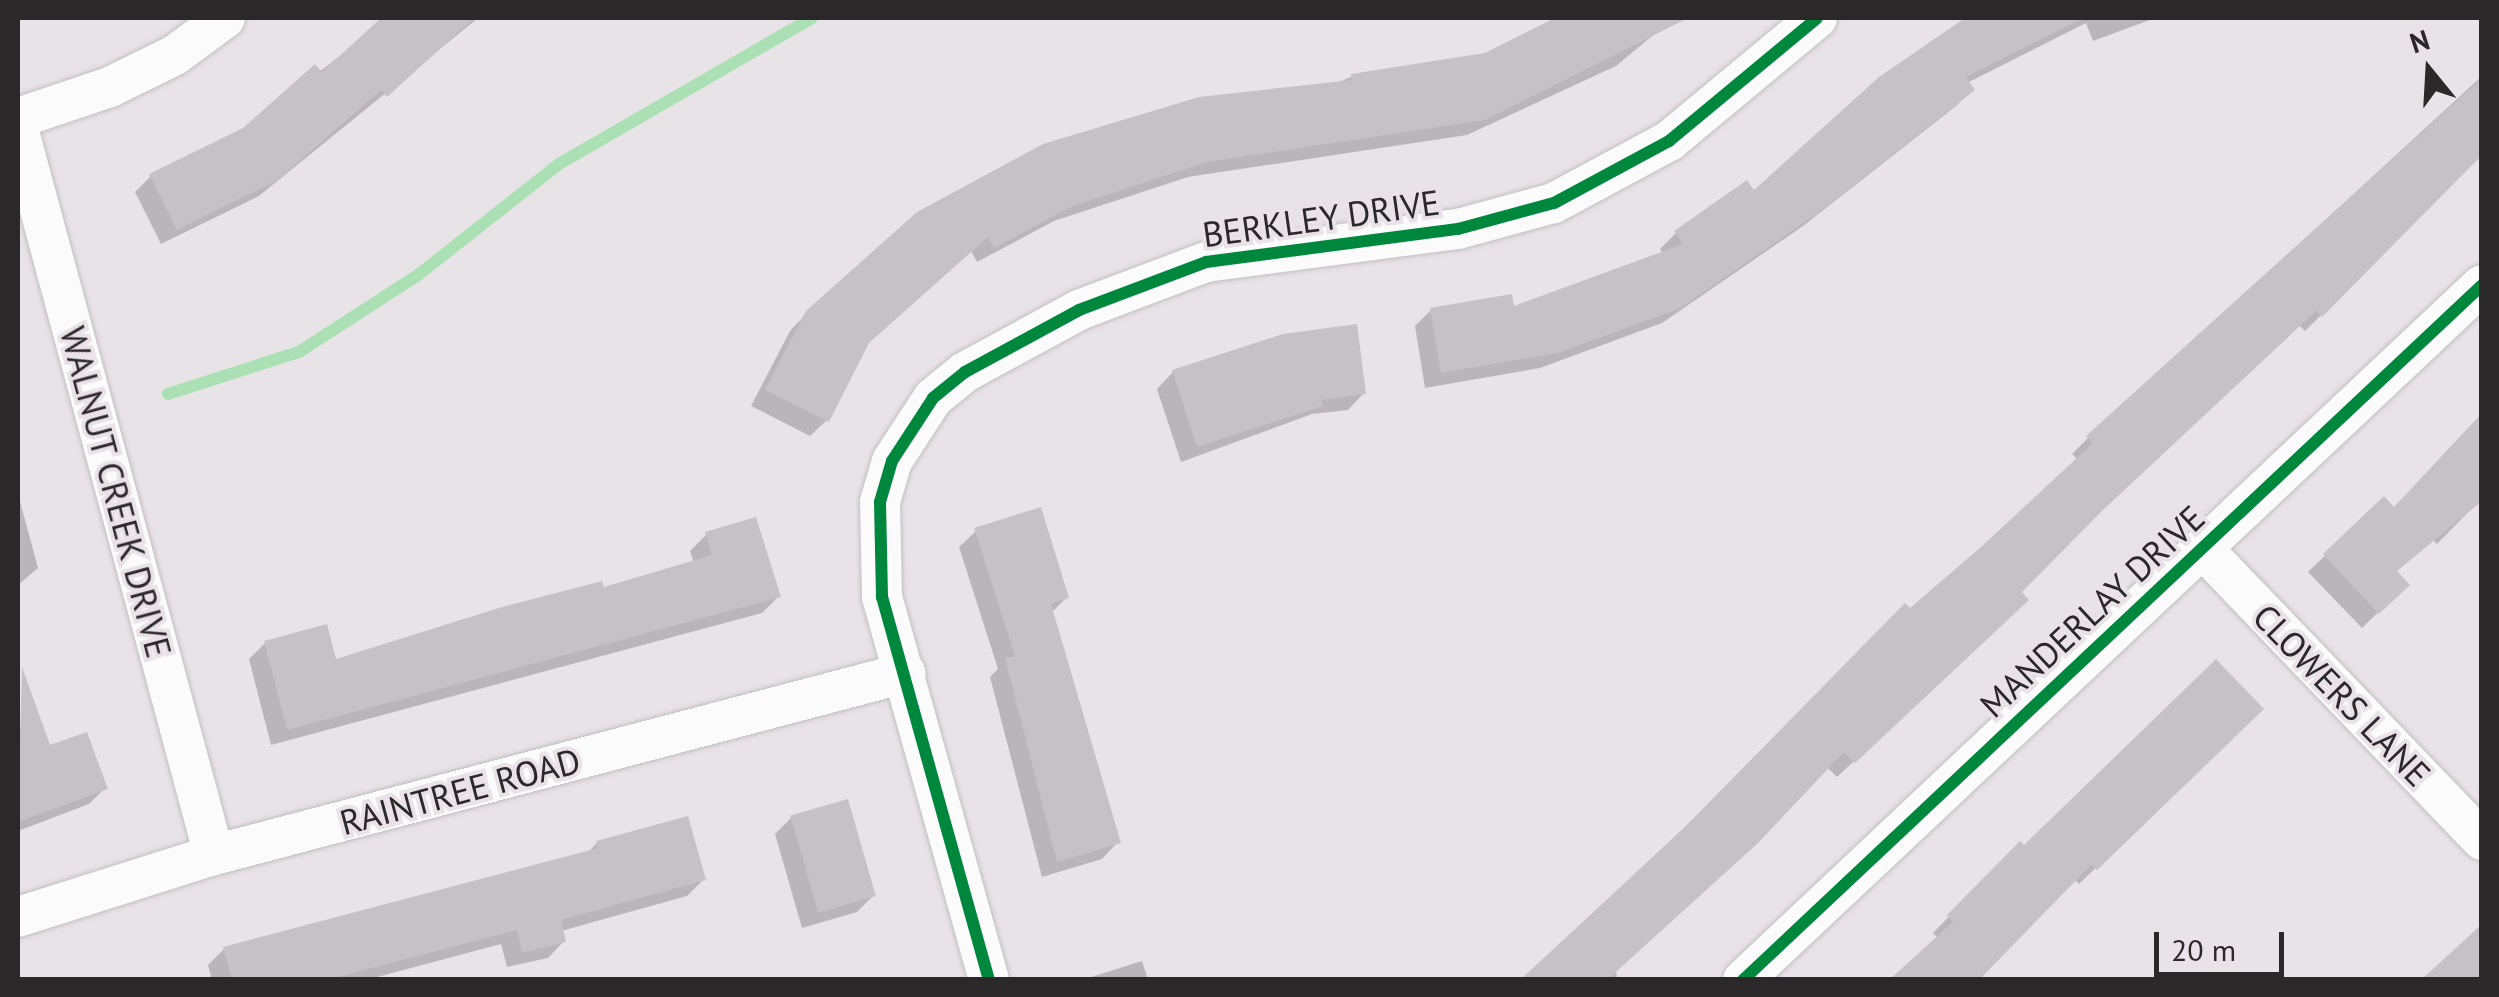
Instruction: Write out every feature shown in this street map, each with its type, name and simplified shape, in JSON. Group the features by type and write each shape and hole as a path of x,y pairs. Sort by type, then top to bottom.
{"street":[{"path":"18,118 110,87 175,54 225,18"},
{"name":"BERKLEY DRIVE","path":"989,980 882,598 880,502 910,428 965,372 1078,310 1206,262 1458,229 1554,203 1669,141 1817,18"},
{"name":"WALNUT CREEK DRIVE","path":"18,128 214,855"},
{"name":"MANDERLAY DRIVE","path":"1743,980 2482,286"},
{"name":"CLOWERS LANE","path":"2203,548 2482,840"},
{"name":"RAINTREE ROAD","path":"18,917 214,855 905,674"}],"building":[{"path":"381,18 474,18 387,97 381,90 278,180 177,230 149,174 243,128 315,64 322,72"},
{"path":"1555,18 1688,18 1485,120 1207,162 1073,206 994,248 988,237 869,343 829,422 765,390 806,311 917,212 1043,144 1199,97 1352,80 1351,74 1485,53"},
{"path":"1965,18 2084,18 1966,77 1975,90 1822,210 1681,308 1558,353 1441,373 1430,308 1512,294 1514,306 1683,244 1674,231 1747,180 1754,190 1879,77"},
{"path":"2482,78 2482,155 2322,317 2316,311 2102,511 2022,592 2029,600 1855,763 1844,752 1757,844 1607,980 1520,980 1677,835 1905,603 1910,608 1981,547 2093,443 2086,436"},
{"path":"1357,324 1366,394 1321,400 1323,406 1197,447 1172,370 1283,334"},
{"path":"2482,413 2482,501 2397,571 2410,585 2379,614 2323,554 2384,496 2394,507"},
{"path":"1041,507 1069,598 1051,604 1121,843 1057,862 1005,658 1015,656 974,528"},
{"path":"756,517 781,597 287,730 264,641 327,624 336,659 502,607 602,581 604,587 712,555 705,532"},
{"path":"2216,659 2264,709 2097,870 2091,865 1979,980 1889,980 1953,922 1947,915 2020,841 2024,845"},
{"path":"22,667 50,745 87,732 108,789 18,822"},
{"path":"848,799 876,896 818,913 790,816"},
{"path":"688,816 706,880 561,920 566,942 522,953 517,930 327,980 232,980 223,947 598,848 596,841"},
{"path":"2482,924 2482,980 2421,980"}],"waterway":[{"path":"168,394 299,352 418,275 559,164 812,18"}],"cycle path":[{"path":"989,980 882,597 880,502 892,461 933,398 965,372 1079,310 1206,262 1458,229 1554,203 1669,141 1817,18"},
{"path":"1743,980 2482,285"}]}
